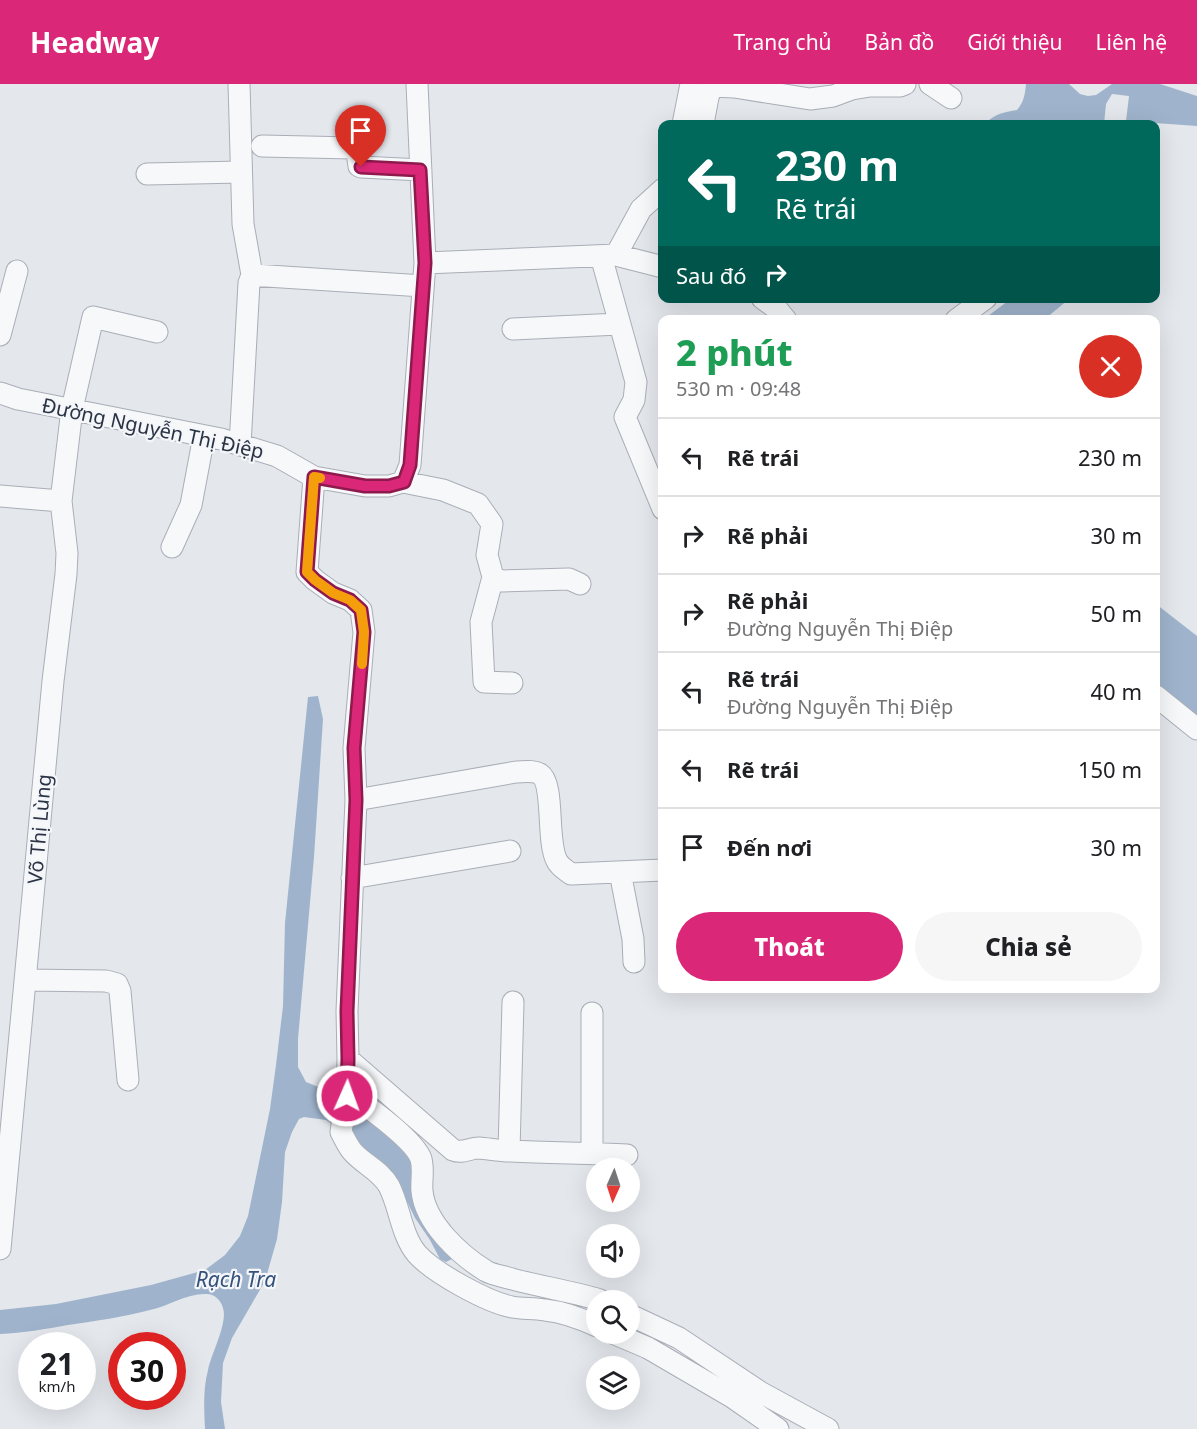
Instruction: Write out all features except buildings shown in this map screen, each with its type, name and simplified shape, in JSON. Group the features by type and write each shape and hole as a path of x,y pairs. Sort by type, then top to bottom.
{"street":[{"path":"239,84 243,224 252,275 247,306 240,445"},
{"path":"404,482 410,465 425,263 417,84"},
{"path":"697,88 734,87 810,99 833,96 852,89 870,86 905,84"},
{"path":"930,84 951,98"},
{"path":"685,120 697,88"},
{"path":"697,88 702,120"},
{"path":"262,146 353,148 357,152 361,167 420,170"},
{"path":"147,174 241,172"},
{"path":"658,190 641,209 609,256 619,324 636,382 634,400 625,417 658,497"},
{"path":"425,263 609,256 658,266"},
{"path":"0,335 16,271"},
{"path":"252,275 423,286"},
{"path":"769,303 782,315"},
{"path":"963,315 979,303"},
{"name":"Võ Thị Lùng","path":"0,1249 52,681 66,574 67,553 61,501 72,409 93,317 157,332"},
{"path":"513,330 619,324"},
{"name":"Đường Nguyễn Thị Điệp","path":"0,393 18,399 240,445 277,456 314,477 365,486 389,486 404,482 443,490 478,504 492,524 488,555 492,577 481,622 484,682 512,684"},
{"path":"172,547 191,505 204,436"},
{"path":"314,477 307,572 333,593 350,600 361,610 364,632 354,748 356,800 347,1011 347,1094 341,1131 352,1151 389,1185 404,1229 416,1253 436,1270 488,1300 513,1308 546,1310 572,1315 586,1321"},
{"path":"0,496 61,501"},
{"path":"492,577 501,581 569,579 580,584"},
{"path":"1160,699 1197,729"},
{"path":"356,800 516,772 532,772 540,774 547,782 550,826 556,860 561,867 571,874 658,870"},
{"path":"352,878 510,851"},
{"path":"620,872 633,939 634,962"},
{"path":"26,980 106,981 117,984 120,991 128,1080"},
{"path":"509,1151 513,1002"},
{"path":"592,1013 592,1153"},
{"path":"348,1059 458,1152 477,1148 627,1155"},
{"path":"347,1094 399,1133 415,1150 421,1160 425,1205 436,1226 447,1240 470,1260 488,1272 586,1296"},
{"path":"640,1320 679,1338 760,1392 828,1429"},
{"path":"639,1344 732,1397 778,1429"}],"water":[{"path":"1026,84 1069,84 1080,94 1088,96 1096,95 1112,84 1160,84 1197,96 1197,126 1160,123 1160,120 1126,120 1129,96 1112,94 1106,104 1104,120 990,120 999,114 1017,110 1024,98"},
{"path":"1005,303 1064,303 1050,315 989,315"},
{"path":"1160,607 1197,636 1197,716 1160,686"},
{"name":"Rạch Tra","path":"318,696 323,719 298,1039 298,1067 306,1082 353,1101 413,1160 456,1257 446,1262 440,1259 415,1218 399,1185 385,1167 347,1134 326,1120 304,1117 299,1119 285,1152 277,1239 265,1281 232,1338 223,1363 221,1402 225,1429 205,1429 206,1377 224,1314 222,1305 215,1296 200,1294 120,1317 0,1334 0,1310 56,1304 151,1285 205,1270 225,1255 240,1236 248,1216 270,1109 283,1006 285,923 308,697"}],"slow traffic":[{"path":"320,478 314,477 307,572 333,593 350,600 361,610 364,632 362,664"}],"route":[{"path":"347,1096 347,1011 356,800 354,748 364,632 361,610 350,600 333,593 307,572 308,541 314,477 365,486 389,486 404,482 410,465 425,263 420,170 361,167"}]}
